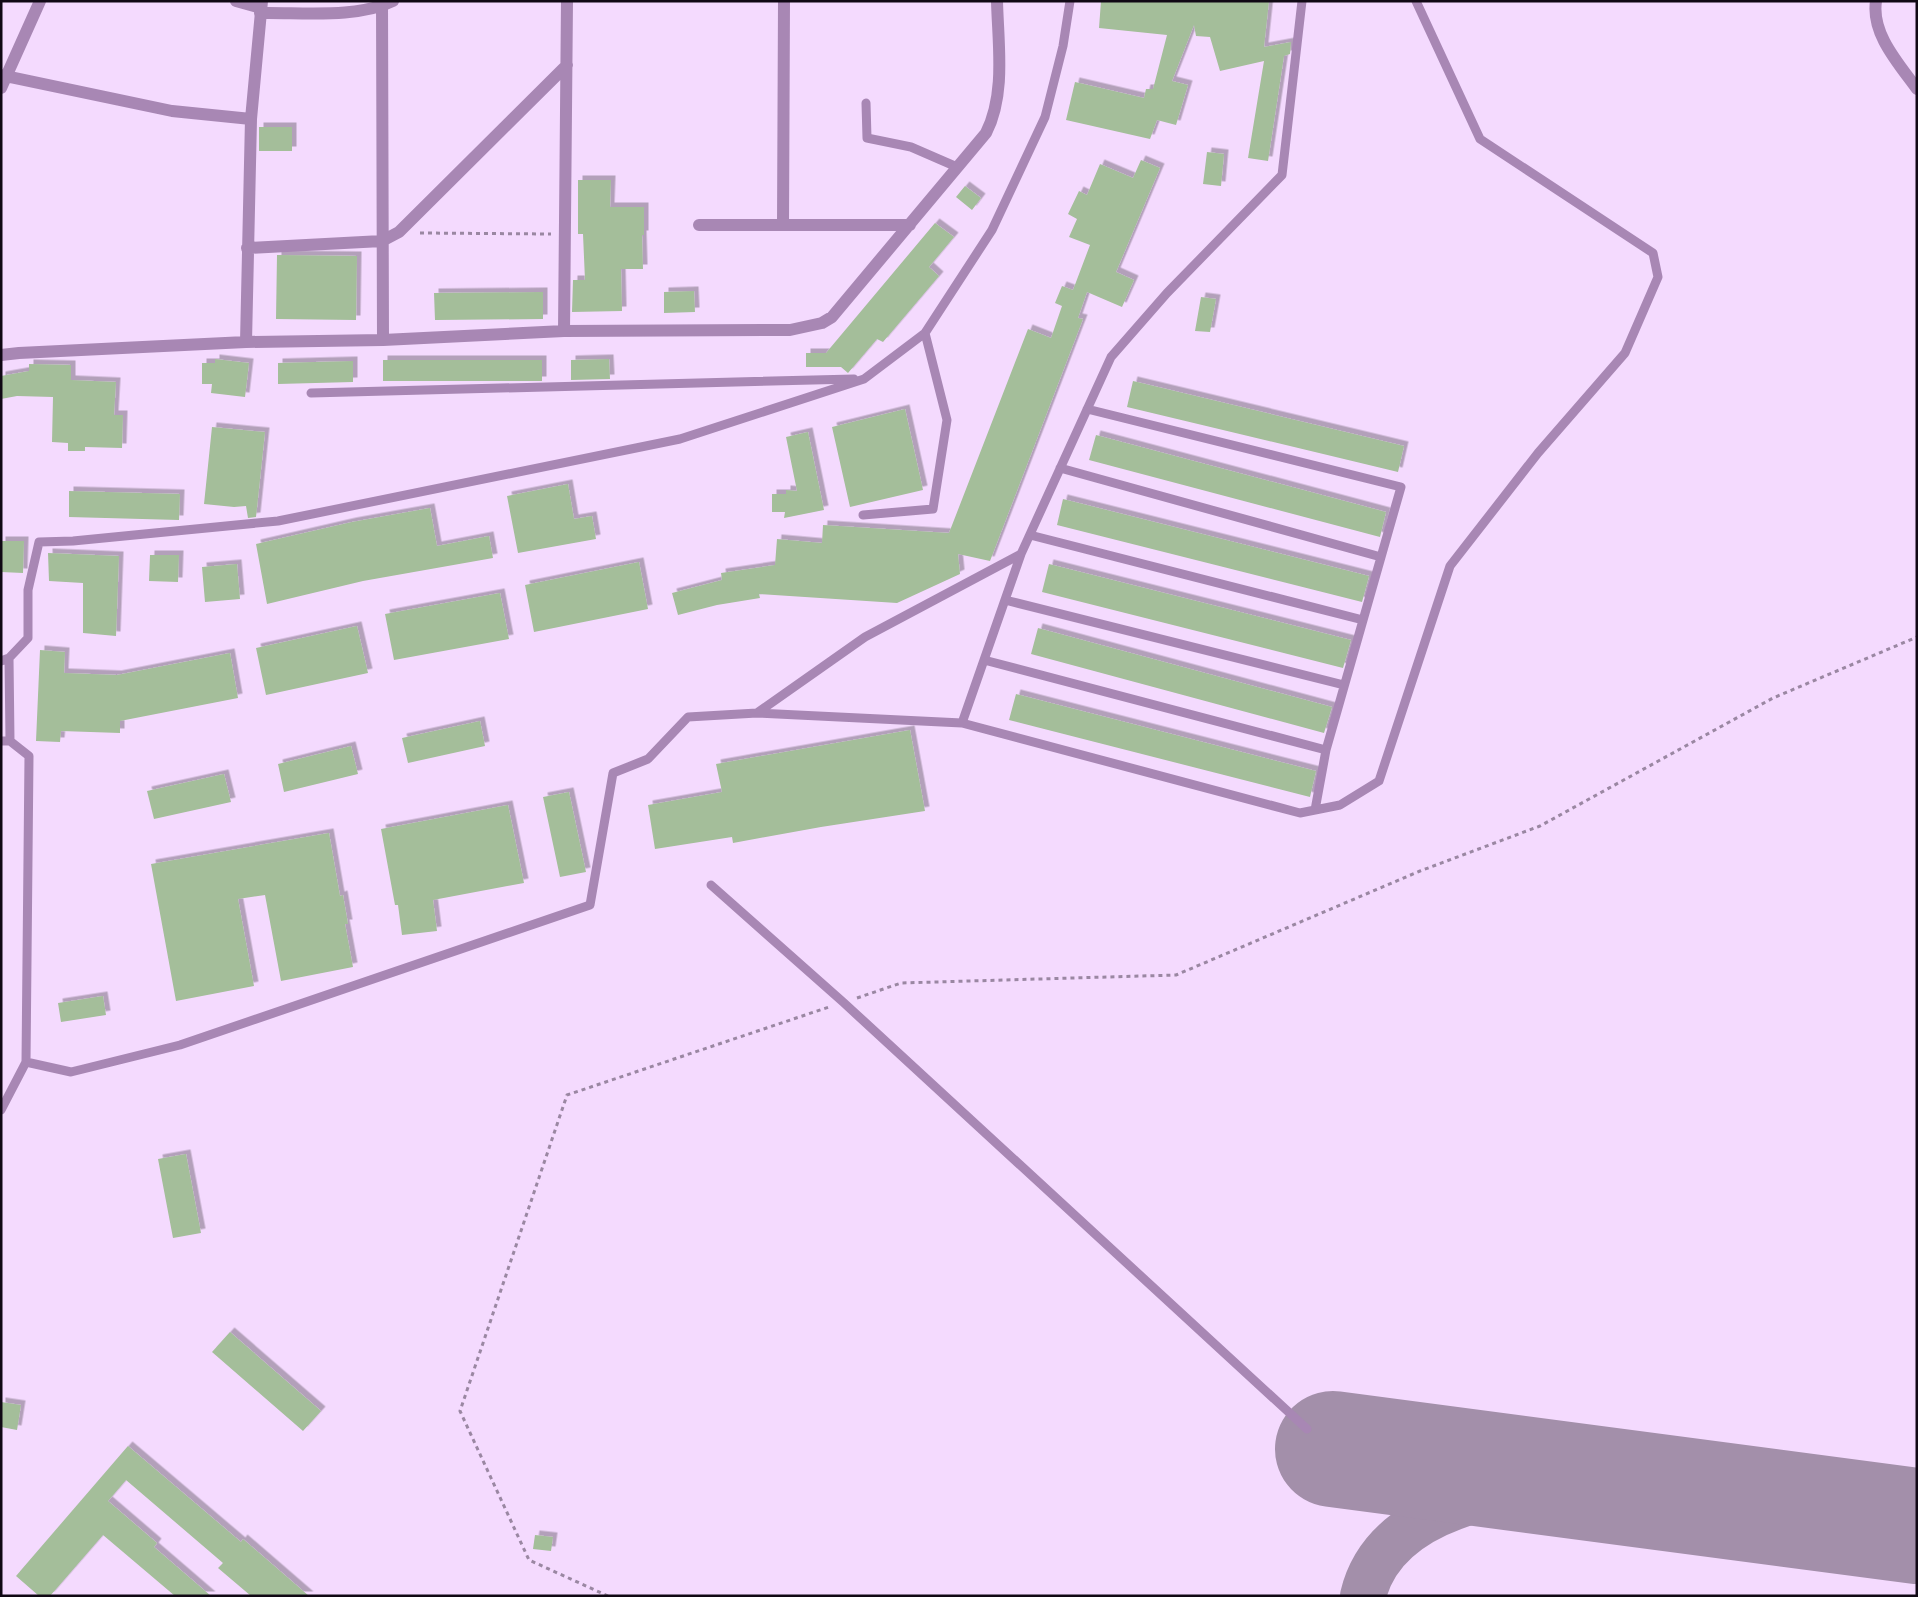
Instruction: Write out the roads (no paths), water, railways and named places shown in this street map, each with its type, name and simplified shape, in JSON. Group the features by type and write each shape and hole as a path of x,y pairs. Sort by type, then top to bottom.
{"street":[{"path":"1,88 40,1"},
{"path":"236,1 261,7 350,12 393,1"},
{"path":"564,331 567,1"},
{"path":"782,224 784,1"},
{"path":"1,355 19,352 246,342 383,340 564,331 790,330 822,324 832,317 986,133 996,107 998,80 997,1"},
{"path":"1876,1 1876,16 1885,42 1917,89"},
{"path":"382,4 383,340"},
{"path":"246,342 251,119 261,7"},
{"path":"247,248 382,241 399,232 567,65"},
{"path":"5,76 172,111 251,119"},
{"path":"699,225 910,224"}],"lane":[{"path":"1,1110 26,1062 29,756 5,741 5,660 28,638 28,590 39,542 73,541 278,521 680,439 864,379 925,333 992,230 1045,117 1063,46 1070,1"},
{"path":"962,723 1021,554 1111,357 1167,293 1282,175 1302,1"},
{"path":"26,1062 71,1072 180,1045 590,905 613,774 648,759 688,717 757,713 962,723 1300,813 1340,805 1379,782 1450,566 1538,453 1625,353 1658,277 1653,253 1480,139 1416,1"},
{"path":"866,103 867,138 911,147 957,167"},
{"path":"863,515 933,509 947,420 925,333"},
{"path":"311,393 864,379"},
{"path":"1087,409 1401,487 1326,750 1315,810"},
{"path":"1060,468 1381,557"},
{"path":"1030,535 1363,620"},
{"path":"757,713 865,638 1021,554"},
{"path":"1005,600 1344,685"},
{"path":"984,660 1326,750"},
{"path":"711,885 843,1002 1307,1429"}]}
